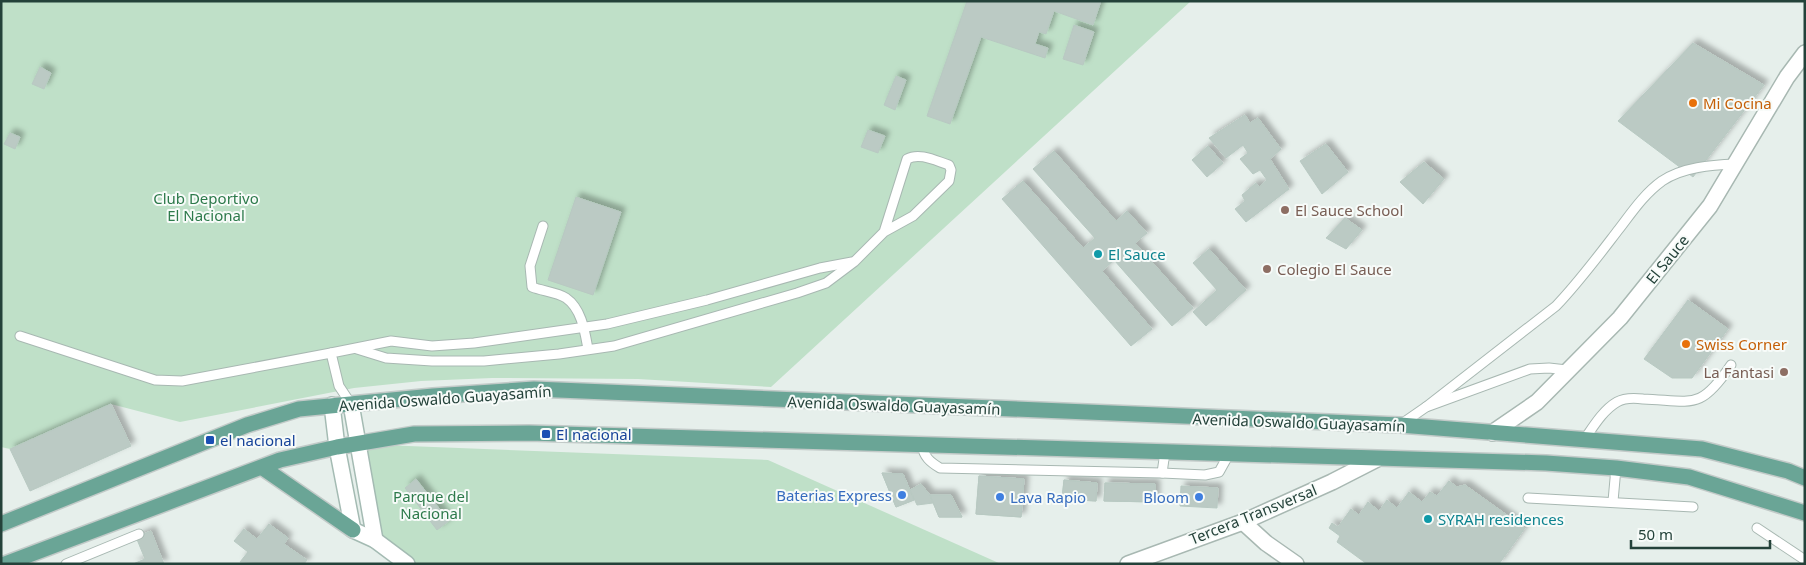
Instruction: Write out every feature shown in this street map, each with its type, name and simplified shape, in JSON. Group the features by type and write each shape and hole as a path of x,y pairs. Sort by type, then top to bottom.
{"main road":[{"name":"Avenida Oswaldo Guayasamín","path":"1,524 247,425 299,408 534,390 1400,425 1702,449 1788,471 1805,478"},
{"path":"5,564 280,460 337,447 414,434 529,433 1376,459 1536,462 1616,468 1689,477 1805,513"},
{"path":"263,468 354,530"}],"street":[{"name":"El Sauce","path":"1492,433 1537,402 1626,310 1710,206 1788,77 1804,55"},
{"path":"351,404 375,540"},
{"path":"332,405 337,447 354,530 375,540 403,563"},
{"name":"Tercera Transversal","path":"1128,564 1243,522 1332,482 1376,459"},
{"path":"1243,522 1266,543 1296,564"}],"lane":[{"path":"357,349 386,358 432,361 484,361 588,349 623,344 798,293 826,283 854,262 884,232 913,216 949,181 951,170 949,164 920,156 907,159 884,232"},
{"path":"1400,425 1556,306 1573,288 1644,196 1663,181 1679,173 1710,165 1736,164"},
{"path":"543,226 530,266 532,286 566,298 575,308 584,328 588,349"},
{"path":"20,336 156,380 182,380 357,349 391,341 432,346 474,343 584,328 707,300 820,268 854,262"},
{"path":"331,353 340,386 351,404"},
{"path":"1584,440 1608,410 1618,401 1632,398 1675,402 1694,400 1709,395 1731,365"},
{"path":"1426,407 1530,369 1549,368 1567,370"},
{"path":"332,405 340,386"},
{"path":"922,445 930,462 940,468 1205,475 1219,472 1229,454"},
{"path":"1162,473 1165,452"},
{"path":"1613,501 1616,468"},
{"path":"1528,498 1613,501 1693,507"},
{"path":"1757,528 1805,560"},
{"path":"66,564 139,534"}],"green space":[{"name":"Club Deportivo El Nacional","path":"1,1 1191,1 771,387 638,379 492,378 421,381 354,388 180,422 111,404 10,449 1,447"},
{"name":"Parque del Nacional","path":"357,444 768,460 1001,564 407,564 378,542"}],"building":[{"path":"967,1 1101,1 1093,25 1054,11 1046,34 1039,32 1035,44 1048,48 1045,58 981,37 950,124 927,116"},
{"path":"1074,25 1094,32 1083,65 1063,59"},
{"name":"Mi Cocina","path":"1693,43 1764,85 1693,177 1618,121"},
{"path":"40,67 51,73 44,89 32,84"},
{"path":"896,76 906,80 895,110 884,105"},
{"path":"1245,115 1250,123 1258,118 1281,149 1270,159 1289,189 1246,222 1235,209 1245,201 1242,195 1256,183 1259,187 1267,180 1260,170 1253,174 1240,159 1248,153 1243,145 1226,158 1209,138"},
{"path":"868,130 885,136 878,153 861,147"},
{"path":"10,133 20,137 15,149 4,144"},
{"path":"1326,144 1348,172 1322,194 1300,161"},
{"path":"1208,146 1223,163 1207,177 1192,160"},
{"name":"El Sauce","path":"1054,151 1116,221 1127,211 1147,233 1135,243 1193,308 1172,326 1114,260 1102,271 1152,329 1131,346 1002,199 1023,181 1083,248 1095,238 1033,169"},
{"path":"1424,162 1444,179 1423,204 1400,182"},
{"path":"576,197 621,212 593,295 548,280"},
{"path":"1345,218 1362,230 1346,249 1326,238"},
{"path":"1209,249 1246,290 1206,326 1193,312 1217,290 1193,263"},
{"name":"Swiss Corner","path":"1688,300 1728,329 1692,378 1672,378 1644,359"},
{"path":"111,404 131,446 30,491 10,449"},
{"name":"Baterias Express","path":"882,473 903,474 914,500 896,507"},
{"name":"Baterias Express","path":"882,473 903,474 914,500 896,507"},
{"name":"Lava Rapio","path":"979,476 1024,479 1021,517 976,514"},
{"name":"Lava Rapio","path":"979,476 1024,479 1021,517 976,514"},
{"path":"416,479 449,521 437,530 405,488"},
{"name":"Lava Rapio","path":"1064,480 1097,483 1096,501 1062,499"},
{"name":"Lava Rapio","path":"1064,480 1097,483 1096,501 1062,499"},
{"name":"SYRAH residences","path":"1449,481 1457,487 1465,485 1525,528 1499,564 1367,564 1337,542 1340,536 1329,528 1332,523 1338,527 1351,509 1359,515 1368,502 1379,511 1387,500 1397,508 1409,492 1422,502 1430,492 1437,496"},
{"name":"Lava Rapio","path":"1105,483 1155,484 1155,502 1104,501"},
{"name":"Lava Rapio","path":"1105,483 1155,484 1155,502 1104,501"},
{"path":"921,484 930,495 933,503 917,505 910,490"},
{"name":"Bloom","path":"1181,486 1218,488 1217,508 1180,506"},
{"name":"Baterias Express","path":"930,495 951,495 962,517 939,517"},
{"name":"Baterias Express","path":"930,495 951,495 962,517 939,517"},
{"path":"269,524 288,538 284,544 307,560 304,564 240,562 248,552 234,541 244,529 257,539"},
{"path":"151,531 164,564 133,564 145,559 136,537"}],"place":[{"name":"Mi Cocina","path":"1693,103"},
{"name":"El Sauce School","path":"1285,210"},
{"name":"El Sauce","path":"1098,254"},
{"name":"Colegio El Sauce","path":"1267,269"},
{"name":"Swiss Corner","path":"1686,344"},
{"name":"La Fantasi","path":"1784,372"},
{"name":"El nacional","path":"546,434"},
{"name":"el nacional","path":"210,440"},
{"name":"Baterias Express","path":"902,495"},
{"name":"Lava Rapio","path":"1000,497"},
{"name":"Bloom","path":"1199,497"},
{"name":"SYRAH residences","path":"1428,519"}]}
